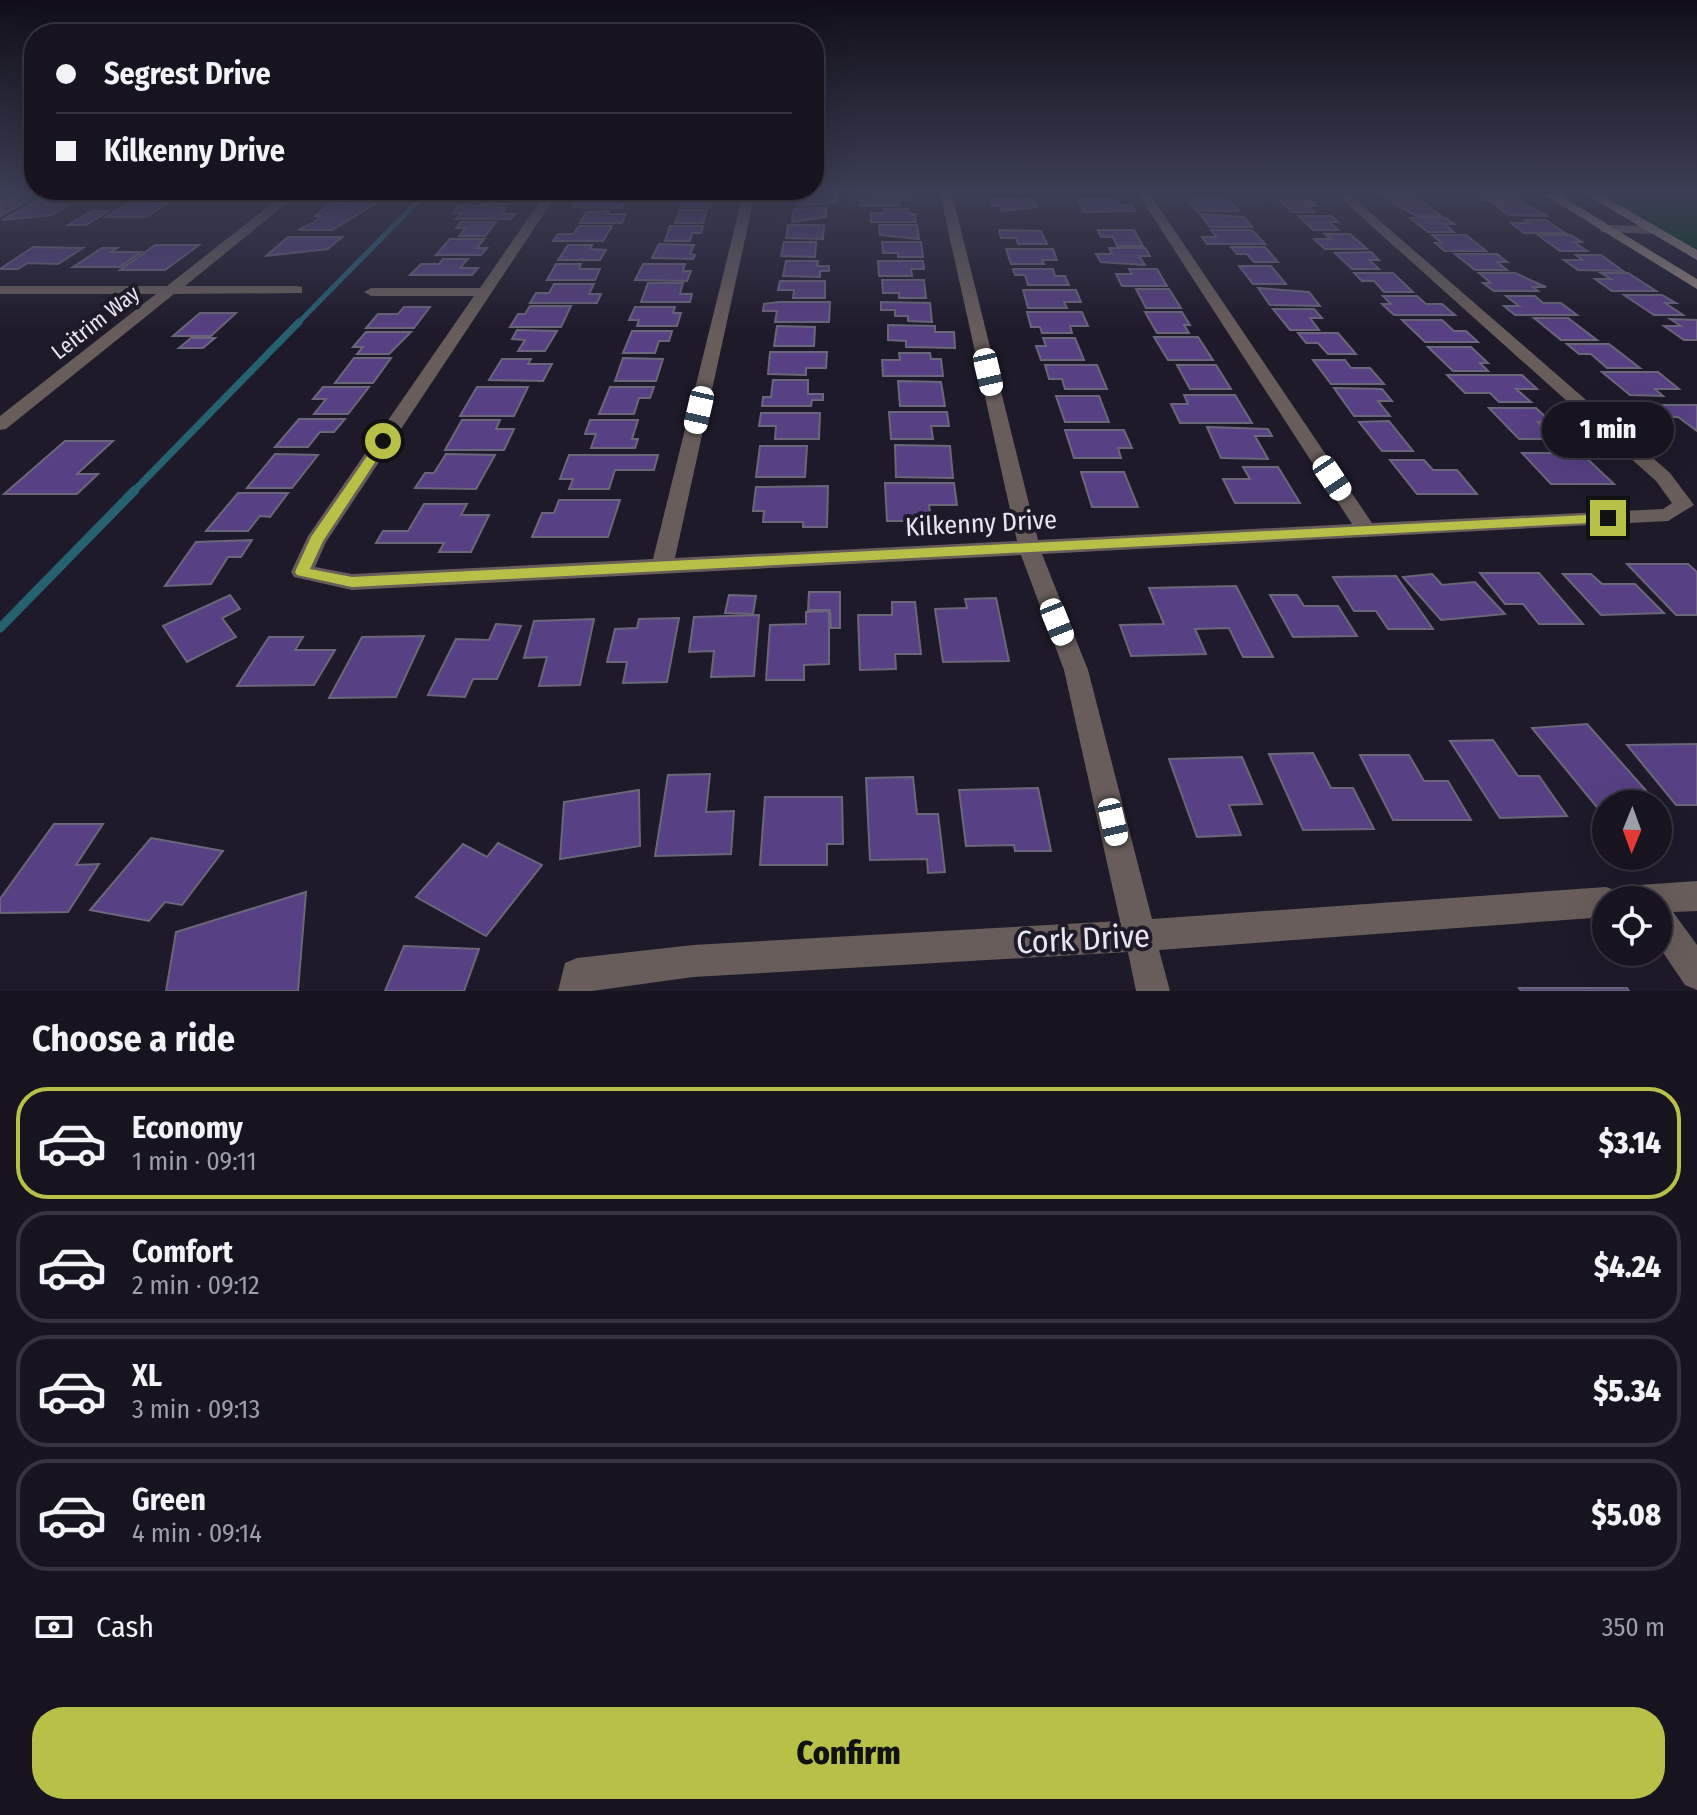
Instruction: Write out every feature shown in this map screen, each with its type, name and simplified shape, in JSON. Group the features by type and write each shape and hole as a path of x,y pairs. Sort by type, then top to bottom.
{"main road":[{"path":"1624,240 1697,285"},
{"path":"1669,240 1697,256"}],"street":[{"name":"Leitrim Way","path":"0,425 233,240"},
{"path":"371,292 484,292 519,240"},
{"path":"663,564 738,240"},
{"path":"957,240 1029,549 1076,670 1153,991"},
{"path":"1175,240 1366,530"},
{"name":"Kilkenny Drive","path":"484,292 312,550 302,572 352,582 1668,515 1684,505 1663,477 1394,240"},
{"path":"0,290 297,290"},
{"path":"1672,898 1697,896"},
{"name":"Cork Drive","path":"575,991 577,975 693,961 1140,936 1592,903"},
{"path":"1672,938 1697,973"}],"green space":[{"path":"1669,240 1697,240 1697,257"}],"building":[{"path":"284,240 338,240 328,249 266,256"},
{"path":"449,240 483,240 477,248 487,248 481,255 436,255"},
{"path":"1017,240 1045,240 1047,244 1018,244"},
{"path":"1114,240 1140,240 1143,246 1117,246"},
{"path":"1204,240 1262,240 1265,244 1207,244"},
{"path":"1315,240 1357,240 1367,249 1325,249"},
{"path":"1439,240 1473,240 1486,251 1445,251 1435,243 1442,243"},
{"path":"1545,240 1579,240 1582,242 1574,242 1587,251 1560,251"},
{"path":"784,242 816,242 815,257 781,256"},
{"path":"882,242 921,242 923,257 898,257 898,253 883,253"},
{"path":"659,244 694,245 690,254 695,255 693,259 652,258"},
{"path":"155,245 199,245 165,270 120,270"},
{"path":"568,245 592,245 590,249 606,250 600,260 558,260"},
{"path":"33,247 83,248 58,264 28,263 18,269 0,269"},
{"path":"1231,247 1265,247 1278,262 1254,262 1247,254 1237,254"},
{"path":"102,248 117,248 111,252 141,252 120,267 73,267"},
{"path":"1109,248 1145,248 1150,256 1139,256 1145,265 1101,262 1096,254 1112,254"},
{"path":"1006,249 1053,249 1057,260 1042,260 1044,264 1011,264"},
{"path":"1371,252 1379,260 1369,260 1379,269 1352,269 1335,253"},
{"path":"1455,254 1497,254 1507,262 1497,262 1507,270 1475,270"},
{"path":"1576,255 1601,255 1623,271 1578,270 1564,260 1583,260"},
{"path":"443,259 468,259 460,268 478,268 472,275 410,275 421,264 439,264"},
{"path":"786,261 818,261 817,266 829,266 829,271 820,271 820,277 783,276"},
{"path":"878,261 923,261 924,269 911,269 912,276 879,276"},
{"path":"556,264 581,264 579,269 600,269 595,280 547,280"},
{"path":"643,264 685,264 683,271 691,271 687,281 635,280"},
{"path":"1239,266 1271,266 1286,284 1253,284"},
{"path":"1013,269 1053,269 1055,276 1065,276 1069,285 1028,285 1025,275 1015,275"},
{"path":"1129,269 1157,269 1167,286 1122,286 1116,274 1132,274"},
{"path":"1354,273 1393,273 1413,292 1384,292 1374,281 1362,281"},
{"path":"1479,273 1515,273 1546,287 1533,287 1538,291 1494,291 1483,283 1491,283"},
{"path":"1601,273 1628,273 1656,291 1612,291 1595,279 1611,279"},
{"path":"882,280 924,280 926,298 899,298 899,293 883,293"},
{"path":"780,281 825,281 825,298 793,298 794,290 778,290"},
{"path":"648,283 683,283 680,294 692,294 690,302 641,302"},
{"path":"554,284 594,284 589,294 601,294 597,303 530,303 536,293 549,293"},
{"path":"1258,288 1309,292 1320,306 1270,305"},
{"path":"1136,289 1169,289 1181,308 1146,308"},
{"path":"1023,290 1076,290 1081,302 1064,302 1067,308 1028,308"},
{"path":"1624,295 1662,295 1676,303 1665,303 1683,315 1654,315"},
{"path":"1383,296 1417,296 1426,304 1442,304 1455,315 1394,315 1382,304 1391,304"},
{"path":"1506,296 1535,296 1543,303 1561,303 1577,315 1515,315 1504,306 1519,306"},
{"path":"830,302 829,322 775,322 777,311 763,311 764,304"},
{"path":"881,302 930,303 932,322 908,321 908,316 895,316 895,310 881,310"},
{"path":"530,306 571,306 561,327 510,327 518,314 525,314"},
{"path":"404,307 430,307 414,328 366,328 378,314 398,314"},
{"path":"635,307 675,307 673,313 681,313 677,326 637,326 639,320 629,320"},
{"path":"1273,309 1314,309 1322,318 1310,318 1319,330 1290,330"},
{"path":"1027,312 1082,312 1088,326 1070,326 1072,333 1042,333 1040,327 1031,327"},
{"path":"1145,312 1182,312 1190,325 1184,325 1189,333 1157,333"},
{"path":"200,313 236,313 211,336 173,336"},
{"path":"1534,318 1568,318 1597,340 1561,340"},
{"path":"1670,319 1697,320 1697,340 1684,340 1664,326 1681,326"},
{"path":"1402,320 1442,320 1454,331 1466,331 1478,342 1425,342"},
{"path":"888,325 935,326 935,332 954,332 955,348 906,347 906,341 888,340"},
{"path":"777,326 815,327 814,346 774,346"},
{"path":"517,330 557,331 545,351 518,351 525,340 512,339"},
{"path":"632,331 672,331 669,341 659,341 655,353 623,353"},
{"path":"366,332 411,332 389,354 357,354 363,347 353,347"},
{"path":"1298,333 1338,333 1356,354 1328,354 1318,343 1306,343"},
{"path":"1154,337 1198,337 1213,360 1168,360"},
{"path":"191,338 215,338 203,348 179,348"},
{"path":"1043,338 1075,338 1084,360 1041,360 1036,346 1046,346"},
{"path":"1567,344 1609,344 1640,368 1607,368 1591,354 1579,354"},
{"path":"1428,347 1471,347 1488,363 1480,363 1488,371 1453,371"},
{"path":"770,352 827,352 826,368 806,368 806,375 768,374"},
{"path":"899,353 930,353 931,359 941,359 943,376 883,376 882,360 900,360"},
{"path":"354,358 391,358 373,383 335,383"},
{"path":"623,358 663,359 656,381 615,381"},
{"path":"502,359 531,359 528,364 552,364 543,381 489,380"},
{"path":"1313,360 1345,360 1351,368 1370,368 1384,384 1331,384"},
{"path":"1045,365 1097,365 1107,389 1065,389 1062,379 1049,379"},
{"path":"1177,365 1216,365 1231,389 1190,389"},
{"path":"1602,372 1658,372 1679,389 1655,389 1663,396 1630,395"},
{"path":"1447,375 1522,375 1537,389 1516,389 1531,402 1499,402 1490,393 1465,393"},
{"path":"773,380 808,380 808,394 823,394 823,400 812,400 811,406 762,406 763,397 771,397"},
{"path":"898,381 941,382 945,406 900,406"},
{"path":"323,387 369,387 348,414 314,414 326,399 313,399"},
{"path":"477,387 528,387 514,416 460,416"},
{"path":"610,387 654,387 650,398 639,398 634,414 599,414"},
{"path":"1334,388 1382,389 1392,401 1378,401 1390,416 1354,416"},
{"path":"1184,395 1235,395 1252,423 1180,423 1171,404 1188,404"},
{"path":"1056,396 1099,396 1109,422 1065,422"},
{"path":"1649,405 1697,405 1697,431 1678,417 1664,417"},
{"path":"1489,408 1536,408 1550,421 1538,422 1556,439 1519,439"},
{"path":"889,412 947,412 949,426 931,426 933,439 891,439"},
{"path":"761,413 820,413 819,439 775,439 776,426 759,426"},
{"path":"299,419 345,419 334,432 320,432 308,447 275,447"},
{"path":"462,420 500,420 496,429 514,429 504,450 445,450"},
{"path":"590,420 638,420 632,439 638,439 635,448 591,448 596,434 585,434"},
{"path":"1389,421 1413,451 1382,451 1359,422"},
{"path":"1207,427 1268,429 1272,436 1255,436 1268,459 1221,458"},
{"path":"1065,430 1124,430 1132,448 1118,448 1121,458 1074,458"},
{"path":"65,441 113,441 77,474 98,474 77,494 4,494"},
{"path":"895,445 950,446 953,478 896,477"},
{"path":"760,446 807,446 805,477 756,477"},
{"path":"1522,453 1581,453 1614,484 1551,484"},
{"path":"275,454 318,455 292,488 247,488"},
{"path":"446,454 495,455 476,489 415,488 425,473 434,473"},
{"path":"569,455 658,455 654,470 615,470 609,489 569,489 573,479 560,479"},
{"path":"1390,460 1424,460 1433,470 1457,470 1477,494 1417,494"},
{"path":"1243,467 1278,467 1300,503 1235,503 1223,479 1250,479"},
{"path":"1081,472 1124,472 1138,507 1092,507"},
{"path":"885,483 954,483 957,505 929,505 931,521 887,521"},
{"path":"828,486 827,527 803,527 803,522 763,522 764,511 753,511 756,487"},
{"path":"238,493 288,493 270,517 260,516 248,531 206,531"},
{"path":"559,500 620,500 608,537 532,537 542,513 554,513"},
{"path":"424,504 467,504 461,515 489,515 471,552 439,552 444,543 376,543 383,531 408,531"},
{"path":"252,540 241,557 228,557 211,584 165,586 196,542"},
{"path":"1627,564 1688,564 1697,572 1697,615 1676,615"},
{"path":"1480,573 1539,573 1583,624 1539,624 1523,604 1505,604"},
{"path":"1432,574 1442,585 1475,582 1505,614 1441,620 1403,577"},
{"path":"1563,574 1591,574 1602,584 1635,584 1664,613 1601,615"},
{"path":"1396,576 1433,629 1388,629 1376,611 1354,611 1333,577"},
{"path":"1236,586 1273,657 1243,657 1229,628 1195,629 1206,654 1131,656 1120,625 1164,624 1149,588"},
{"path":"809,592 840,592 840,628 831,628 830,610 808,610"},
{"path":"230,595 240,609 222,618 236,637 187,662 163,626"},
{"path":"729,595 756,596 753,614 725,613"},
{"path":"1270,595 1297,595 1304,606 1338,606 1357,636 1293,637"},
{"path":"996,598 1009,661 943,662 935,609 967,608 965,599"},
{"path":"892,602 915,602 921,654 895,654 896,669 860,670 858,615 892,615"},
{"path":"829,611 829,664 804,665 804,680 766,680 770,625 806,624 806,612"},
{"path":"759,615 754,676 711,677 714,651 689,652 694,617"},
{"path":"679,618 667,682 623,683 627,662 607,662 615,629 637,628 639,619"},
{"path":"594,619 580,685 539,686 547,657 524,658 534,621"},
{"path":"496,624 521,626 497,679 473,679 465,697 428,695 456,639 489,640"},
{"path":"424,636 396,697 329,698 362,637"},
{"path":"269,637 303,637 295,650 335,650 314,685 237,686"},
{"path":"1587,724 1646,790 1592,790 1592,801 1532,728"},
{"path":"1493,740 1518,776 1539,776 1567,816 1500,818 1450,741"},
{"path":"1697,744 1697,805 1676,805 1672,800 1672,790 1664,790 1627,745"},
{"path":"1313,753 1331,788 1353,788 1374,829 1303,830 1269,754"},
{"path":"1360,755 1409,755 1424,781 1448,781 1471,820 1393,820"},
{"path":"1242,757 1262,804 1229,805 1241,835 1197,837 1169,759"},
{"path":"710,774 706,812 734,811 731,854 655,856 668,775"},
{"path":"913,777 917,814 938,814 945,872 928,873 927,859 870,860 866,778"},
{"path":"1038,788 1051,851 1015,851 1014,845 966,846 959,790"},
{"path":"639,790 640,846 560,859 564,802"},
{"path":"765,797 842,797 843,844 827,844 827,865 760,865"},
{"path":"54,824 103,824 76,865 99,864 68,912 0,913 0,899"},
{"path":"151,838 223,851 182,905 165,902 149,921 90,910"},
{"path":"498,843 542,865 486,936 416,897 463,844 487,857"},
{"path":"306,892 298,991 166,991 176,932"},
{"path":"404,946 479,949 464,991 385,991"},
{"path":"1519,988 1627,988 1629,991 1521,991"}],"waterway":[{"path":"297,324 379,240"},
{"path":"133,492 299,322"},
{"path":"0,628 135,490"}],"route":[{"path":"383,441 316,541 302,572 352,582 1608,518"}]}
